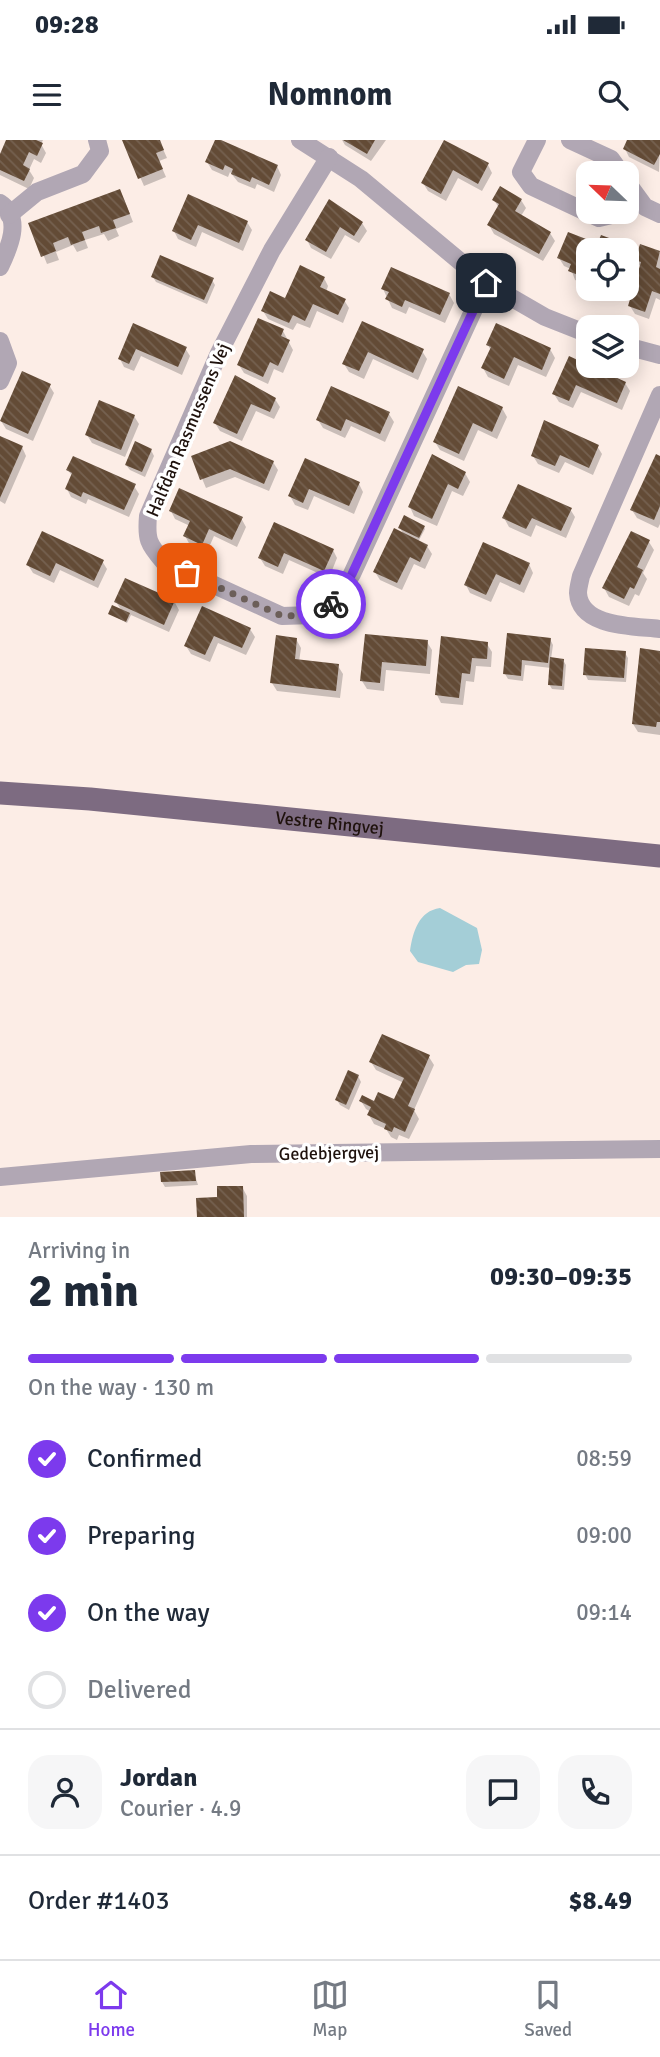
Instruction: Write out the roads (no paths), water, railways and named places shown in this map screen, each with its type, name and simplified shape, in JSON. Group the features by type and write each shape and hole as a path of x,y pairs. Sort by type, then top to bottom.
{"main road":[{"name":"Vestre Ringvej","path":"0,793 90,799 660,856"}],"street":[{"path":"0,267 11,243 13,224 4,209 37,192 83,174 100,150 97,140"},
{"path":"537,140 521,172 531,186 576,207"},
{"path":"570,140 612,161"},
{"path":"307,141 361,179 486,283 545,317 576,329"},
{"name":"Halfdan Rasmussens Vej","path":"328,157 272,250 219,353 148,516 147,533 150,546 164,562 282,616 313,615 336,601 352,574 486,283"},
{"path":"639,196 652,210"},
{"path":"0,341 8,363 0,381"},
{"path":"639,349 660,355"},
{"path":"660,396 581,576 578,595 585,611 607,624 660,629"},
{"name":"Gedebjergvej","path":"0,1177 251,1154 660,1149"}],"water":[{"path":"440,908 477,928 482,950 479,964 466,965 453,972 418,962 410,951 418,923 427,913"}]}
